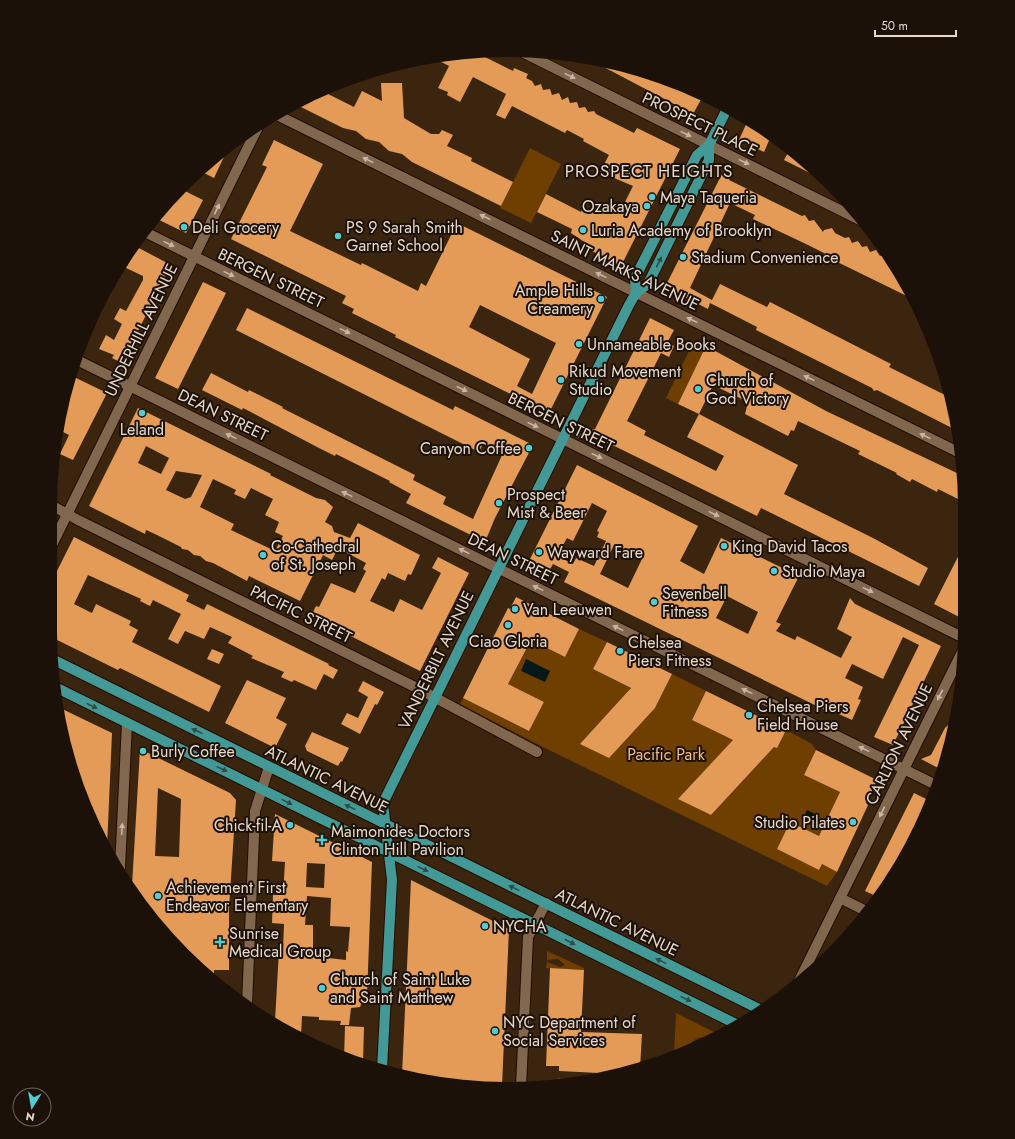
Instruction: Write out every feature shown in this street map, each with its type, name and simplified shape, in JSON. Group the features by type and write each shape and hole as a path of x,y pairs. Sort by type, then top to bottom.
{"main road":[{"name":"VANDERBILT AVENUE","path":"636,293 635,278 698,155 709,145 725,113"},
{"name":"VANDERBILT AVENUE","path":"382,1064 392,880 383,803 562,439 636,293 648,284 709,160 709,145"},
{"name":"ATLANTIC AVENUE","path":"58,662 756,1007"},
{"path":"61,689 733,1022"}],"street":[{"name":"PROSPECT PLACE","path":"534,58 850,215"},
{"name":"SAINT MARKS AVENUE","path":"282,117 954,450"},
{"name":"UNDERHILL AVENUE","path":"57,533 254,135"},
{"name":"BERGEN STREET","path":"149,234 958,635"},
{"name":"DEAN STREET","path":"81,362 932,783"},
{"name":"PACIFIC STREET","path":"57,508 434,698 537,752"},
{"name":"CARLTON AVENUE","path":"804,971 957,662"},
{"path":"120,862 127,723"},
{"path":"247,999 255,811 269,767"},
{"path":"840,898 862,909"},
{"path":"521,1082 528,937 546,903"}],"green space":[{"path":"530,148 561,164 531,223 500,208"},
{"path":"694,341 706,346 678,404 666,398"},
{"name":"Pacific Park","path":"579,629 607,642 593,669 630,688 581,744 655,708 672,674 706,691 692,720 733,740 679,799 711,815 774,747 786,730 812,744 816,750 804,775 840,792 819,836 790,822 777,849 819,870 822,864 837,872 827,886 545,748 460,704 463,698 529,731 544,702 508,684 531,640 565,657"},
{"path":"547,951 584,968 584,970 546,968 547,962 560,967 565,965 558,959 547,960"},
{"path":"676,1013 714,1032 699,1038 674,1050"}],"shaded area":[{"path":"526,659 550,671 545,682 521,671"},
{"path":"807,810 819,816 815,824 803,818"}],"building":[{"path":"486,58 513,71 514,68 528,74 526,78 532,81 535,86 541,84 543,90 550,89 552,95 559,93 562,100 568,97 570,103 577,102 579,108 585,107 588,112 594,111 596,114 634,133 637,128 680,149 621,266 590,250 592,247 571,233 572,229 537,212 546,194 581,212 583,207 595,212 598,206 610,212 613,206 621,210 633,186 600,172 609,155 583,141 584,139 567,130 565,133 512,106 505,119 496,115 506,94 473,77 460,102 447,95 448,92 438,88 449,66 442,62"},
{"path":"606,68 624,72 652,81 701,100 693,114"},
{"path":"381,83 402,83 404,118 431,134 439,134 442,130 453,135 447,146 472,158 471,161 513,182 501,206 412,162 402,154 389,151 379,142 366,139 356,131 343,128 301,107 328,94 354,107 362,91 382,101"},
{"path":"746,125 769,141 764,152 739,140"},
{"path":"274,140 323,164 290,231 361,265 362,263 418,291 421,283 426,286 457,223 607,297 549,413 395,337 396,335 352,313 354,309 342,303 346,296 231,239 267,167 262,165","holes":["480,305 556,343 532,394 517,386 530,359 469,327"]},
{"path":"787,154 808,172 784,160"},
{"path":"223,158 214,178 205,174"},
{"path":"724,170 732,174 729,180 802,216 805,215 809,221 814,220 823,232 824,230 832,228 835,233 845,238 849,237 852,243 858,241 862,247 867,246 870,252 876,250 882,257 905,295 823,255 824,253 753,219 755,215 730,203 690,288 712,300 720,284 767,307 770,302 891,364 889,367 944,394 950,427 877,390 874,391 872,388 756,330 757,327 710,303 708,309 665,287"},
{"path":"186,192 203,200 186,233 160,221"},
{"path":"139,248 171,265 122,363 112,358 114,355 99,349 106,335 114,340 122,324 114,319 120,308 126,311 143,280 143,276 126,268"},
{"path":"203,282 226,293 178,389 155,378"},
{"path":"247,308 453,410 455,406 533,445 495,518 485,542 406,503 411,494 389,482 390,481 336,454 335,456 243,408 242,410 202,390 211,373 248,392 249,390 415,475 413,480 446,497 443,504 473,519 503,453 483,443 479,452 236,330"},
{"path":"650,318 674,330 667,343 674,346 669,357 661,353 627,421 646,431 644,435 716,471 724,456 687,437 699,414 798,465 784,494 873,538 928,568 919,586 761,508 757,516 596,437 576,438 575,435 595,429"},
{"path":"706,346 826,411 956,473 958,499 938,489 937,492 912,479 910,482 896,474 897,473 858,454 860,451 798,421 794,431 791,430 788,436 745,414 748,402 713,385 699,414 678,404"},
{"path":"76,378 107,393 73,460 60,454 69,435 64,432 72,391"},
{"path":"138,408 316,498 325,500 333,507 325,522 332,526 334,532 350,538 358,523 420,555 411,575 408,574 405,581 388,573 385,580 382,578 370,601 394,612 400,599 422,610 441,573 432,568 438,557 469,573 420,671 311,616 316,606 319,607 331,583 355,593 366,571 363,569 366,563 338,548 332,560 323,555 300,601 249,576 247,581 155,534 146,530 145,534 89,506","holes":["146,446 169,458 161,474 138,463","176,471 202,475 191,497 185,499 166,490","213,479 236,490 234,494 245,499 251,488 273,499 265,515 279,522 275,532 283,536 275,551 231,530 234,524 200,507"]},
{"path":"577,465 698,526 680,561 704,574 721,538 799,576 776,622 781,624 776,631 795,640 797,636 841,658 852,637 837,629 850,598 855,604 941,646 893,745 874,737 919,645 903,637 883,679 852,664 845,678 863,687 858,699 861,700 852,720 830,710 829,712 564,582 569,572 553,564 548,573 528,563","holes":["592,503 607,511 597,531 599,532 597,537 606,541 594,566 576,558 573,564 557,556 567,538 573,541","614,545 642,559 628,588 600,574","727,596 758,612 748,634 716,618"]},
{"path":"74,537 189,595 186,601 204,610 207,604 329,664 328,665 338,670 333,679 324,674 316,690 294,680 292,682 281,677 284,672 251,658 253,656 228,643 232,637 210,627 204,639 185,631 178,644 168,639 181,614 153,600 150,606 140,601 141,599 88,575 74,604 92,613 96,604 131,621 129,625 138,630 132,642 221,686 209,712 120,668 118,670 57,640 57,571"},
{"path":"958,557 958,616 934,604"},
{"path":"516,597 579,629 565,657 531,640 508,684 544,702 529,731 463,698 508,608 510,609"},
{"path":"607,642 672,674 655,708 609,758 580,744 631,688 593,669"},
{"path":"212,649 224,654 219,664 207,659"},
{"path":"247,680 286,698 276,718 287,724 275,748 225,723"},
{"path":"363,681 384,692 377,705 375,704 360,734 341,724 347,713 358,718 368,697 358,691"},
{"path":"706,691 786,730 777,748 774,747 711,815 678,799 733,740 692,720"},
{"path":"64,710 112,733 107,839 91,804 81,776 72,748"},
{"path":"948,726 937,767 921,759 931,755"},
{"path":"312,732 349,748 342,762 341,761 338,766 307,751 305,746"},
{"path":"140,749 230,793 236,800 229,909 229,970 214,970 214,973 169,929 132,881","holes":["158,788 181,799 179,857 155,856"]},
{"path":"816,750 877,780 866,803 868,805 837,872 822,864 819,870 777,849 790,822 819,836 840,792 804,775"},
{"path":"914,793 926,799 912,831 882,882 873,895 865,891"},
{"path":"275,814 372,862 367,996 365,996 360,1007 351,1008 349,1025 340,1025 341,1021 319,1020 319,1017 302,1016 301,1032 275,1018 279,950 283,950 284,924 272,923 273,895 283,895 285,862 272,861","holes":["307,863 325,864 324,888 306,887","307,896 331,898 330,926 350,927 346,960 328,958 328,953 313,952 313,925 305,925"]},
{"path":"411,880 509,929 502,1082 449,1078 402,1069"},
{"path":"550,968 584,970 581,1032 642,1034 640,1062 596,1073 559,1071 559,1066 546,1066"},
{"path":"345,1026 364,1027 363,1058 344,1051"}],"place":[{"name":"Maya Taqueria","path":"652,197"},
{"name":"Ozakaya","path":"647,206"},
{"name":"Deli Grocery","path":"184,227"},
{"name":"Luria Academy of Brooklyn","path":"583,230"},
{"name":"PS 9 Sarah Smith Garnet School","path":"338,236"},
{"name":"Stadium Convenience","path":"683,257"},
{"name":"Ample Hills Creamery","path":"601,299"},
{"name":"Unnameable Books","path":"579,344"},
{"name":"Rikud Movement Studio","path":"561,380"},
{"name":"Church of God Victory","path":"698,389"},
{"name":"Leland","path":"142,413"},
{"name":"Canyon Coffee","path":"529,448"},
{"name":"Prospect Mist & Beer","path":"499,503"},
{"name":"King David Tacos","path":"724,546"},
{"name":"Wayward Fare","path":"539,552"},
{"name":"Co-Cathedral of St. Joseph","path":"263,555"},
{"name":"Studio Maya","path":"774,571"},
{"name":"Sevenbell Fitness","path":"654,602"},
{"name":"Van Leeuwen","path":"515,609"},
{"name":"Ciao Gloria","path":"508,625"},
{"name":"Chelsea Piers Fitness","path":"620,651"},
{"name":"Chelsea Piers Field House","path":"749,715"},
{"name":"Burly Coffee","path":"143,751"},
{"name":"Studio Pilates","path":"853,822"},
{"name":"Chick-fil-A","path":"290,825"},
{"name":"Maimonides Doctors Clinton Hill Pavilion","path":"322,840"},
{"name":"Achievement First Endeavor Elementary","path":"158,896"},
{"name":"NYCHA","path":"485,926"},
{"name":"Sunrise Medical Group","path":"220,942"},
{"name":"Church of Saint Luke and Saint Matthew","path":"322,988"},
{"name":"NYC Department of Social Services","path":"495,1031"}],"district":[{"name":"PROSPECT HEIGHTS","path":"649,171"}]}
